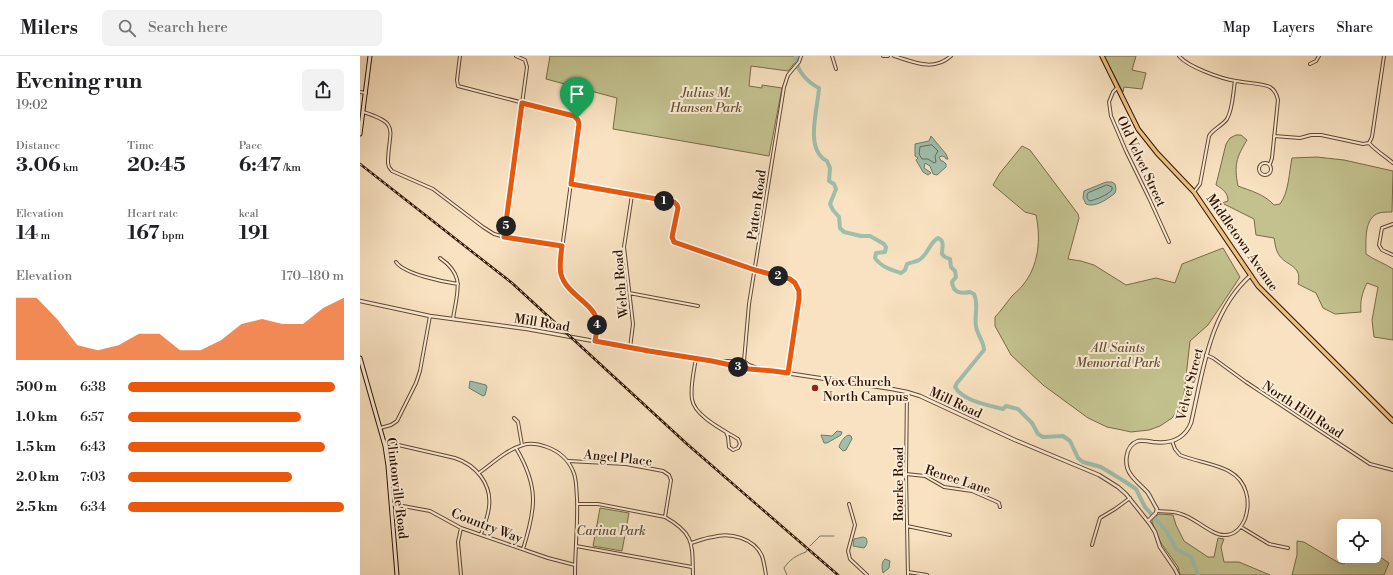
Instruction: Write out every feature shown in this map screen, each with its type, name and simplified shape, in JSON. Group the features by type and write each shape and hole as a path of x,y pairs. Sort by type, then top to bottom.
{"main road":[{"path":"360,134 370,56"},
{"name":"Middletown Avenue","path":"1102,56 1133,119 1147,140 1194,192 1251,275 1266,294 1393,421"},
{"name":"Clintonville Road","path":"360,358 385,446 392,504 397,575"}],"street":[{"path":"460,56 457,80 458,86 574,116 578,120 579,124 560,264 562,278 570,290 589,308 596,317 597,323 595,341"},
{"path":"504,237 527,62 516,56"},
{"name":"Patten Road","path":"744,362 748,315 784,87 788,75 794,66 799,62 801,56"},
{"path":"832,56 836,69"},
{"path":"883,56 888,56"},
{"path":"894,56 924,65 932,65 940,64 951,56"},
{"path":"1179,56 1189,64 1222,78 1269,86 1275,91 1278,100 1270,173 1265,175 1260,173 1259,167 1261,164 1267,162 1270,164"},
{"path":"1310,64 1316,61 1319,56"},
{"path":"1369,143 1372,137 1384,56"},
{"path":"1194,192 1200,184 1209,136 1224,122 1229,114 1235,81"},
{"name":"Old Velvet Street","path":"1117,88 1113,92 1109,102 1111,116 1169,242"},
{"path":"360,92 366,93"},
{"path":"363,112 384,119 389,125 391,133 388,163 391,170 433,189 486,230 504,237 562,246"},
{"path":"1274,136 1300,138 1311,135 1321,135 1363,144 1369,143"},
{"path":"1369,143 1393,163"},
{"path":"571,184 674,202 677,205 672,237 674,242 755,270 790,279 795,283 799,291 788,373"},
{"name":"Welch Road","path":"630,348 633,324 624,247 632,195"},
{"path":"1393,224 1382,228 1379,245 1382,250 1393,255"},
{"path":"440,258 453,270 458,279 453,319"},
{"path":"396,262 399,267 438,281 458,284"},
{"name":"Velvet Street","path":"1172,441 1182,436 1189,427 1206,355 1213,335 1224,311 1237,290 1251,275"},
{"path":"629,293 698,306"},
{"name":"Mill Road","path":"360,301 430,316 527,329 630,348 720,362 749,369 788,373 907,392 920,396 1069,464 1099,475 1120,488 1130,498 1153,528 1160,547 1175,568 1178,575"},
{"path":"380,428 391,425 397,421 416,383 420,371 430,316"},
{"name":"North Hill Road","path":"1206,355 1212,357 1246,382 1365,461 1377,467 1393,470"},
{"path":"696,358 691,392 694,405 702,415 738,439 740,444 738,448 733,450 729,447 726,432"},
{"path":"720,362 744,362 761,370"},
{"name":"Roarke Road","path":"907,392 906,474 908,574"},
{"path":"514,418 518,422 522,445"},
{"path":"1138,441 1163,443 1172,441 1175,449 1180,455 1232,472 1246,490 1248,503 1246,515 1240,527 1230,535 1221,535 1180,513 1157,511 1148,494 1129,472 1127,466 1126,457 1130,448 1138,441"},
{"path":"479,473 508,452 530,443 554,450 568,461 576,480 577,504 575,575"},
{"path":"385,446 394,444 455,458 467,463 479,473 486,484 489,503 488,513 481,534"},
{"path":"516,448 528,471 532,484 534,500 531,524 523,549"},
{"name":"Angel Place","path":"568,461 626,464 663,471 669,475 672,480 665,517"},
{"name":"Renee Lane","path":"906,474 925,476 944,487 972,491 999,503 1000,507"},
{"path":"1092,545 1100,518 1103,515 1115,510 1130,498"},
{"name":"Country Way","path":"392,504 430,511 462,528 548,558 575,565"},
{"path":"577,504 598,504 665,517 677,524 684,530 691,543 693,551 693,575"},
{"path":"849,504 855,525 848,551 850,559 867,575"},
{"path":"1148,521 1157,511"},
{"path":"907,526 950,535"},
{"path":"1240,527 1269,544 1288,548"},
{"path":"461,575 458,542 462,528"},
{"path":"691,543 721,535 739,538 750,542 762,556 766,575"},
{"path":"576,546 692,567"},
{"path":"908,574 927,575"}],"green space":[{"name":"Julius M. Hansen Park","path":"550,56 798,56 797,60 788,71 751,66 749,86 762,88 762,85 782,88 769,156 613,129 617,98 546,79"},
{"path":"1104,56 1136,56 1132,70 1146,73 1142,89 1124,87 1123,92"},
{"path":"1236,135 1241,135 1247,140 1240,152 1236,167 1238,186 1262,195 1274,205 1280,204 1285,194 1292,158 1317,157 1344,160 1393,171 1392,212 1379,213 1374,216 1368,224 1366,254 1393,269 1393,340 1374,337 1372,320 1378,287 1367,283 1362,297 1361,312 1335,314 1323,308 1316,293 1298,284 1298,272 1280,256 1276,249 1274,238 1256,235 1254,219 1222,203 1228,201 1226,193 1216,185 1226,144 1230,138"},
{"name":"All Saints Memorial Park","path":"1022,146 1030,150 1078,214 1079,218 1068,259 1094,265 1126,285 1156,278 1175,283 1182,264 1223,248 1240,277 1208,325 1190,341 1183,403 1172,418 1160,426 1149,430 1131,432 1107,427 1088,418 1043,385 1011,355 995,326 995,317 1028,277 1037,252 1038,224 1036,215 1025,212 993,185 1000,173"},
{"name":"Carina Park","path":"600,508 629,513 622,551 593,546"},
{"path":"1159,514 1173,515 1184,541 1208,557 1214,557 1218,538 1224,539 1221,547 1224,562 1239,562 1270,575 1180,575 1178,567 1161,543 1152,522 1152,519"},
{"path":"1297,541 1304,542 1337,563 1381,563 1381,558 1389,563 1384,575 1292,575 1297,555"}],"water":[{"path":"931,136 946,154 948,159 942,156 939,157 941,161 946,164 946,167 937,175 933,174 930,166 925,163 924,168 931,173 928,175 923,172 916,160 918,158 915,156 915,144 929,141"},
{"path":"1106,182 1112,182 1115,184 1115,193 1097,204 1086,204 1083,198 1084,191"},
{"path":"470,381 486,385 485,395 483,396 469,388"},
{"path":"837,431 842,432 841,435 827,443 824,443 821,435 832,436"},
{"path":"849,435 852,439 846,450 843,451 839,447 844,438"},
{"path":"863,537 866,538 867,541 864,548 853,546 854,539"},
{"path":"885,559 890,561 889,568 883,573 882,564"}],"waterway":[{"path":"796,56 797,66 803,75 806,79 819,88 814,138 816,148 820,156 827,161 830,168 829,181 834,184 836,189 830,204 839,217 840,228 844,232 861,236 870,236 884,244 886,247 885,252 876,253 875,258 883,266 901,273 905,270 907,264 918,261 922,258 932,243 938,238 942,241 942,254 950,259 951,267 955,271 956,277 952,282 954,288 956,291 961,293 970,292 974,294 976,302 976,326 984,350 955,387 964,396 976,402 1003,409 1006,406 1018,409 1032,423 1038,434 1043,437 1063,436 1070,441 1078,458 1083,462 1101,467 1136,489 1145,507 1167,532 1176,549 1191,557 1198,575"},
{"path":"810,546 820,536 834,536"},
{"path":"787,575 784,568 786,565 807,550"}],"railway":[{"path":"360,164 512,283 687,444 838,575"}],"place":[{"name":"Vox Church North Campus","path":"815,388"}],"route":[{"path":"522,103 577,118 579,124 571,184 674,202 678,208 672,237 674,242 755,270 790,279 795,283 799,291 799,299 788,373 749,369 712,361 595,341 597,323 596,317 589,308 570,290 562,278 560,272 562,246 504,237 522,103"}]}
